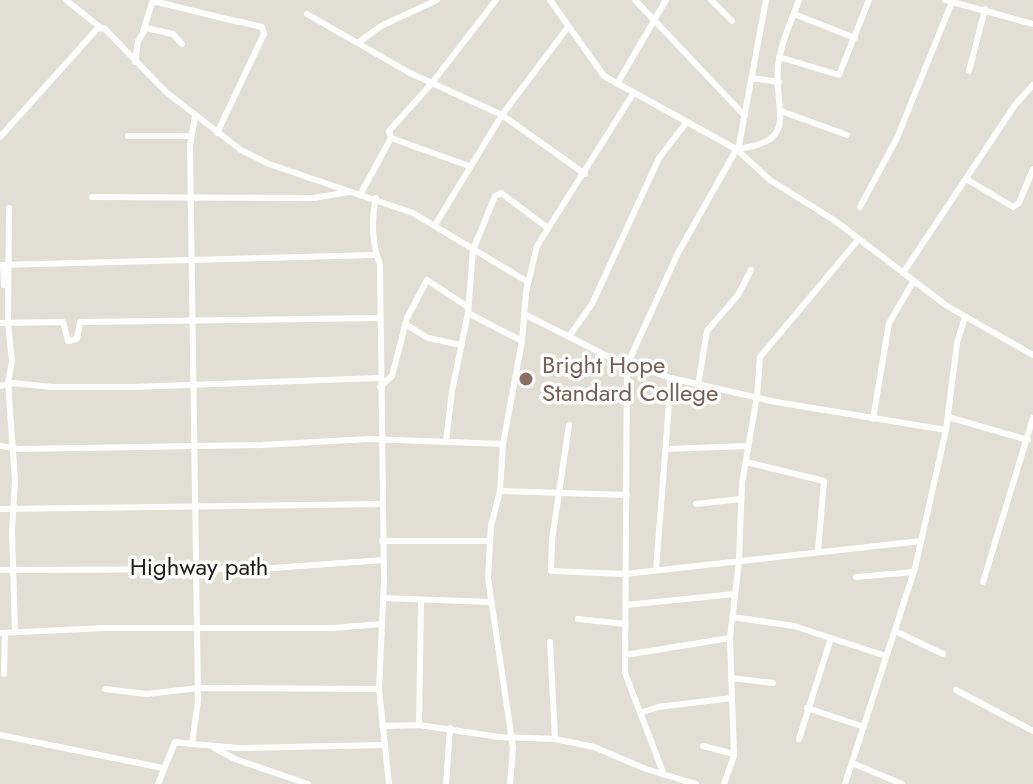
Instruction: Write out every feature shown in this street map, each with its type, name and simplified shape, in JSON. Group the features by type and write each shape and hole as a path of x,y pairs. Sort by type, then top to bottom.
{"street":[{"path":"66,0 101,28 195,117 217,133 269,164 349,192 376,198 435,225 528,282"},
{"path":"135,62 153,0 262,27 264,34 217,133"},
{"path":"362,42 381,26 437,0"},
{"path":"360,195 391,138 391,129 432,83 496,0"},
{"path":"550,0 596,68 617,84 736,149 770,180 913,282 965,317 1033,355"},
{"path":"635,0 652,22 663,28 745,116"},
{"path":"617,84 666,0"},
{"path":"711,0 732,21"},
{"path":"664,775 626,682 627,365 678,253 736,149 766,0"},
{"path":"736,149 770,141 780,123 779,57 799,0"},
{"path":"779,57 839,75 869,0"},
{"path":"860,207 897,138 948,1 1033,24"},
{"path":"969,71 985,9"},
{"path":"307,14 432,83 502,115 585,174"},
{"path":"794,14 855,38"},
{"path":"435,225 502,115 568,27"},
{"path":"0,137 101,28"},
{"path":"143,31 149,28 173,34 182,44"},
{"path":"752,78 779,82"},
{"path":"903,273 968,180 1015,105 1033,85"},
{"path":"510,784 513,748 490,602 490,541 500,491 503,444 522,341 528,282 537,246 633,94"},
{"path":"781,111 847,135"},
{"path":"192,744 198,688 198,505 191,200 191,136 195,117"},
{"path":"570,335 592,304 659,158 686,123"},
{"path":"128,136 191,136"},
{"path":"391,138 469,166"},
{"path":"968,180 1013,207 1019,203 1033,169"},
{"path":"92,197 191,200 326,197 349,192"},
{"path":"446,441 458,344 468,310 473,250 495,196 501,193 548,228"},
{"path":"376,198 375,255 380,264 383,504 379,689 389,784"},
{"path":"4,285 9,208"},
{"path":"724,784 734,754 730,638 739,561 741,499 760,357 858,240"},
{"path":"4,265 375,255"},
{"path":"4,265 4,323 12,361 8,383 16,509 12,528 15,632"},
{"path":"698,385 707,331 738,295 751,270"},
{"path":"380,387 392,376 405,324 427,280 468,310 522,341"},
{"path":"873,419 889,323 913,282"},
{"path":"524,314 627,365 671,378 873,419 946,430"},
{"path":"845,784 914,572 946,430 957,343 965,317"},
{"path":"4,323 379,318"},
{"path":"63,322 68,341 77,339 80,322"},
{"path":"405,324 428,338 458,344"},
{"path":"0,386 8,383 97,387 380,378"},
{"path":"656,570 671,378"},
{"path":"948,417 1028,440"},
{"path":"983,582 1033,418"},
{"path":"569,425 552,540 551,571 625,574 921,541"},
{"path":"0,446 20,449 381,441 503,444"},
{"path":"666,449 748,446"},
{"path":"746,462 824,481 818,552"},
{"path":"500,491 627,495"},
{"path":"696,504 741,499"},
{"path":"0,509 383,504"},
{"path":"382,541 490,541"},
{"name":"Highway path","path":"0,570 325,566 383,560"},
{"path":"856,577 914,572"},
{"path":"626,605 735,594"},
{"path":"383,598 421,602 490,602"},
{"path":"419,725 421,602"},
{"path":"732,617 794,626 886,656"},
{"path":"578,619 626,624"},
{"path":"4,674 2,633 333,628 381,624"},
{"path":"895,631 943,654"},
{"path":"625,655 730,638"},
{"path":"799,739 831,638"},
{"path":"550,642 555,739"},
{"path":"731,678 773,683"},
{"path":"105,689 147,694 198,688 379,689"},
{"path":"956,690 1033,731"},
{"path":"640,713 658,707 732,698"},
{"path":"807,708 864,727"},
{"path":"382,726 419,725 483,735 555,739 594,747 664,775 696,784"},
{"path":"446,784 450,728"},
{"path":"0,735 163,768"},
{"path":"158,784 175,742 213,747 384,745"},
{"path":"703,746 734,754"},
{"path":"213,747 235,759 308,784"},
{"path":"852,763 902,784"}],"place":[{"name":"Bright Hope Standard College","path":"526,379"}]}
